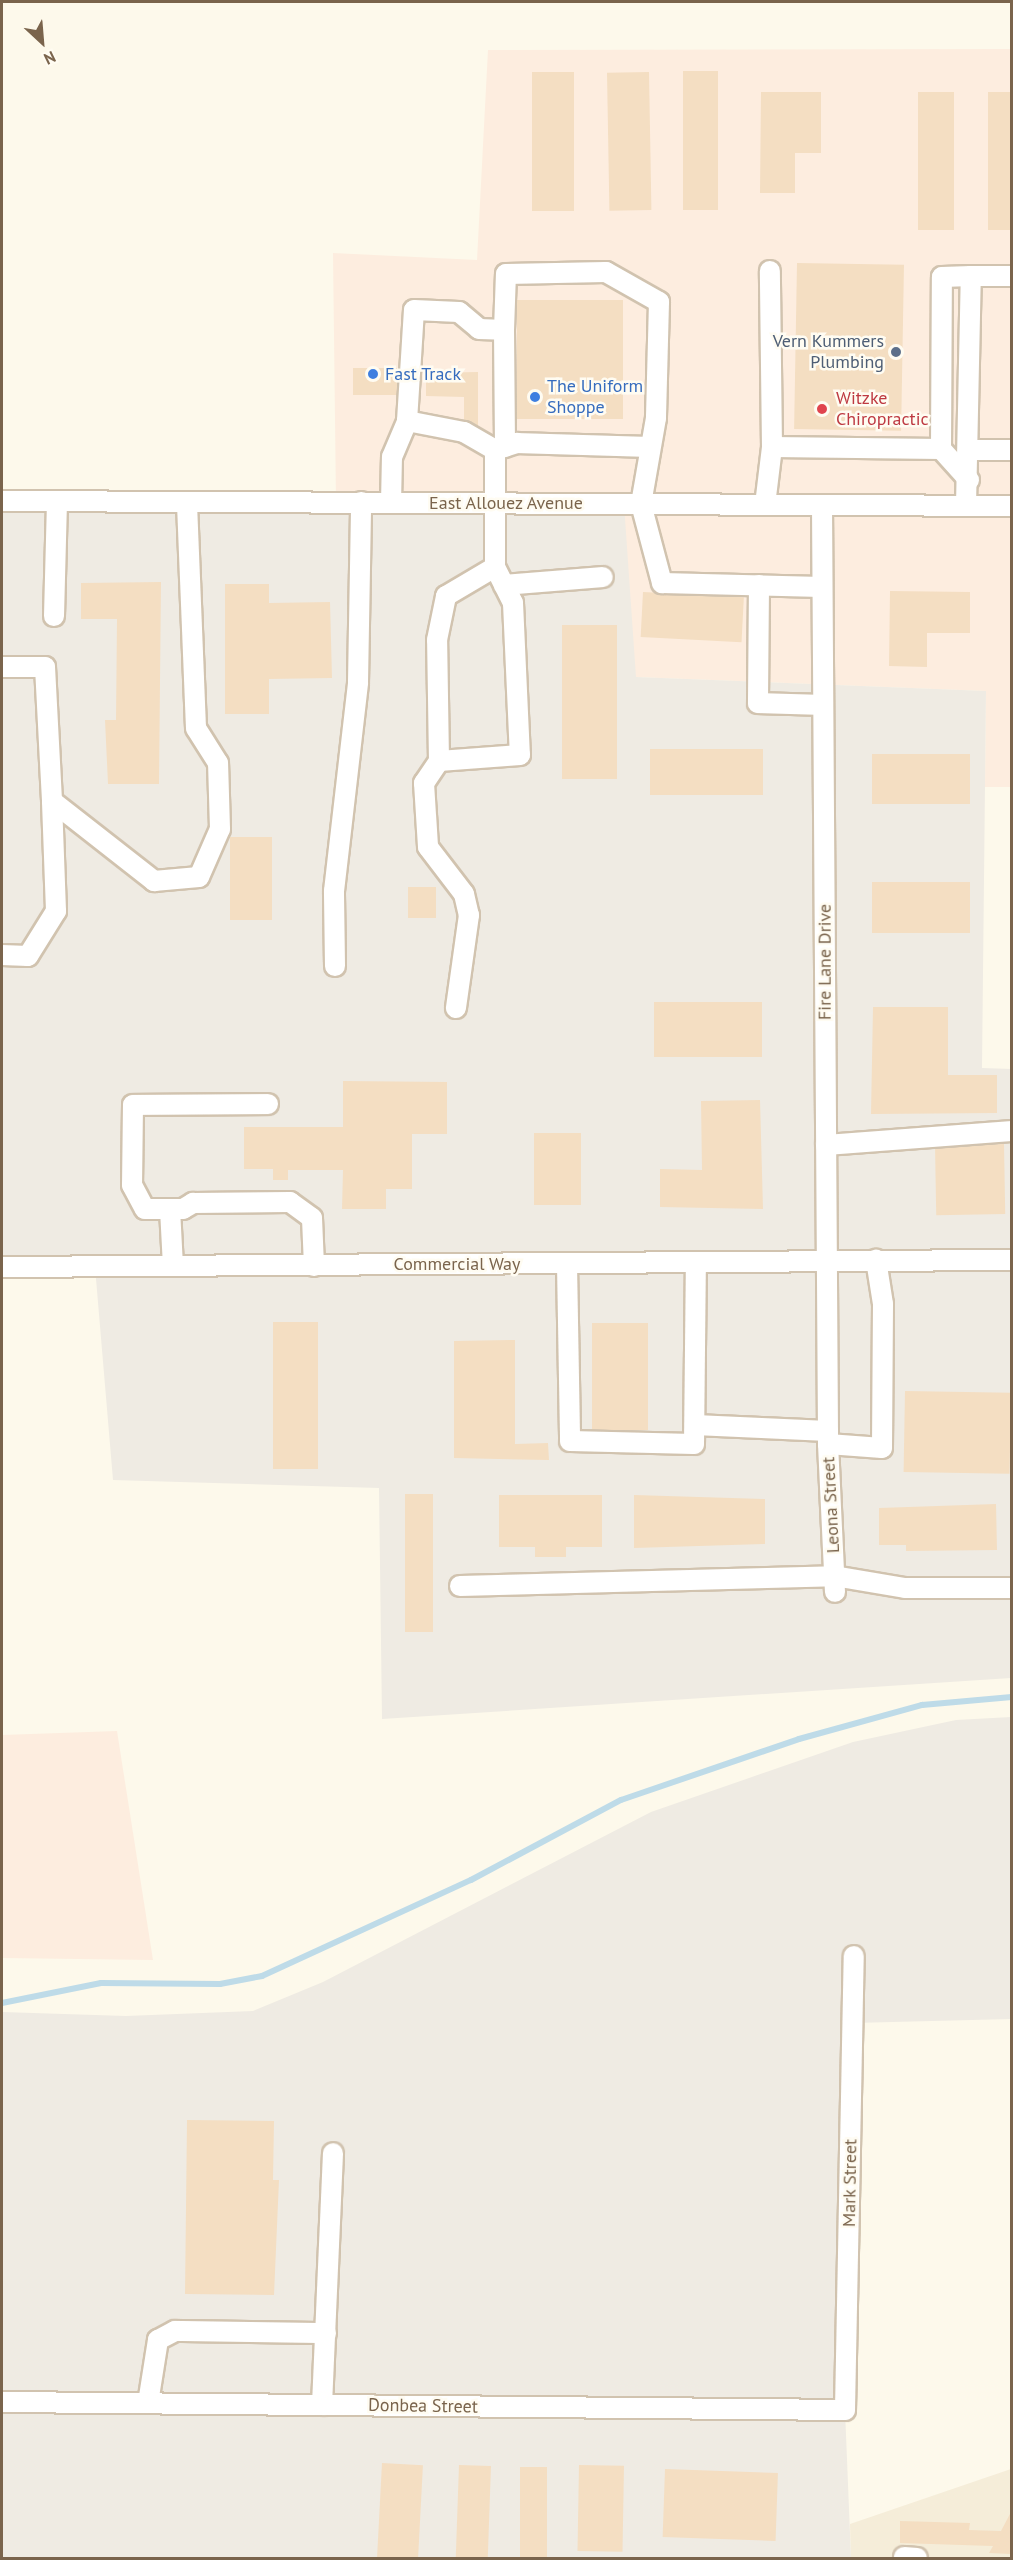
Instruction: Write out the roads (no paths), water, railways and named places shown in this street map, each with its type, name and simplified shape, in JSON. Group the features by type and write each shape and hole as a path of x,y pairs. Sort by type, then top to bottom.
{"street":[{"path":"765,505 772,447 770,271"},
{"path":"439,762 520,755 513,603 495,567 494,503 500,449 506,274 606,272 659,302 656,418 649,447 641,504 662,583 822,587"},
{"path":"966,506 969,480 971,276"},
{"path":"969,480 941,449 942,277 1011,276"},
{"path":"391,503 392,457 407,421 414,310 459,312 479,329 504,330"},
{"path":"407,421 464,432 500,449 550,442 649,447"},
{"path":"772,447 941,449"},
{"path":"969,450 1011,450"},
{"name":"East Allouez Avenue","path":"2,501 1011,506"},
{"path":"54,616 57,501"},
{"path":"52,801 154,881 199,877 220,830 218,763 196,728 187,502"},
{"path":"335,966 334,891 358,682 361,502"},
{"name":"Fire Lane Drive","path":"822,505 828,1431"},
{"path":"456,1008 469,915 464,894 428,847 424,783 439,762 437,640 446,596 495,567"},
{"path":"504,585 603,577"},
{"path":"759,585 758,703 823,705"},
{"path":"2,668 45,667 57,911 28,957 2,955"},
{"path":"268,1104 133,1105 132,1185 145,1209 170,1209 193,1203 290,1203 312,1218 314,1266"},
{"path":"826,1145 1011,1131"},
{"path":"170,1209 173,1266"},
{"path":"695,1425 828,1431 882,1448 883,1304 876,1260"},
{"name":"Commercial Way","path":"2,1267 1011,1260"},
{"path":"567,1264 570,1440 694,1444 696,1263"},
{"name":"Leona Street","path":"828,1431 835,1584"},
{"path":"460,1586 835,1584 904,1588 1011,1588"},
{"name":"Mark Street","path":"845,2410 854,1956"},
{"path":"322,2405 333,2153"},
{"path":"148,2403 158,2340 175,2331 326,2332"},
{"name":"Donbea Street","path":"2,2402 845,2410"}],"waterway":[{"path":"2,2003 101,1983 220,1984 262,1976 471,1880 621,1800 799,1739 922,1705 1012,1697"}],"place":[{"name":"Vern Kummers Plumbing","path":"896,352"},
{"name":"Fast Track","path":"373,374"},
{"name":"The Uniform Shoppe","path":"535,397"},
{"name":"Witzke Chiropractic","path":"822,409"}]}
